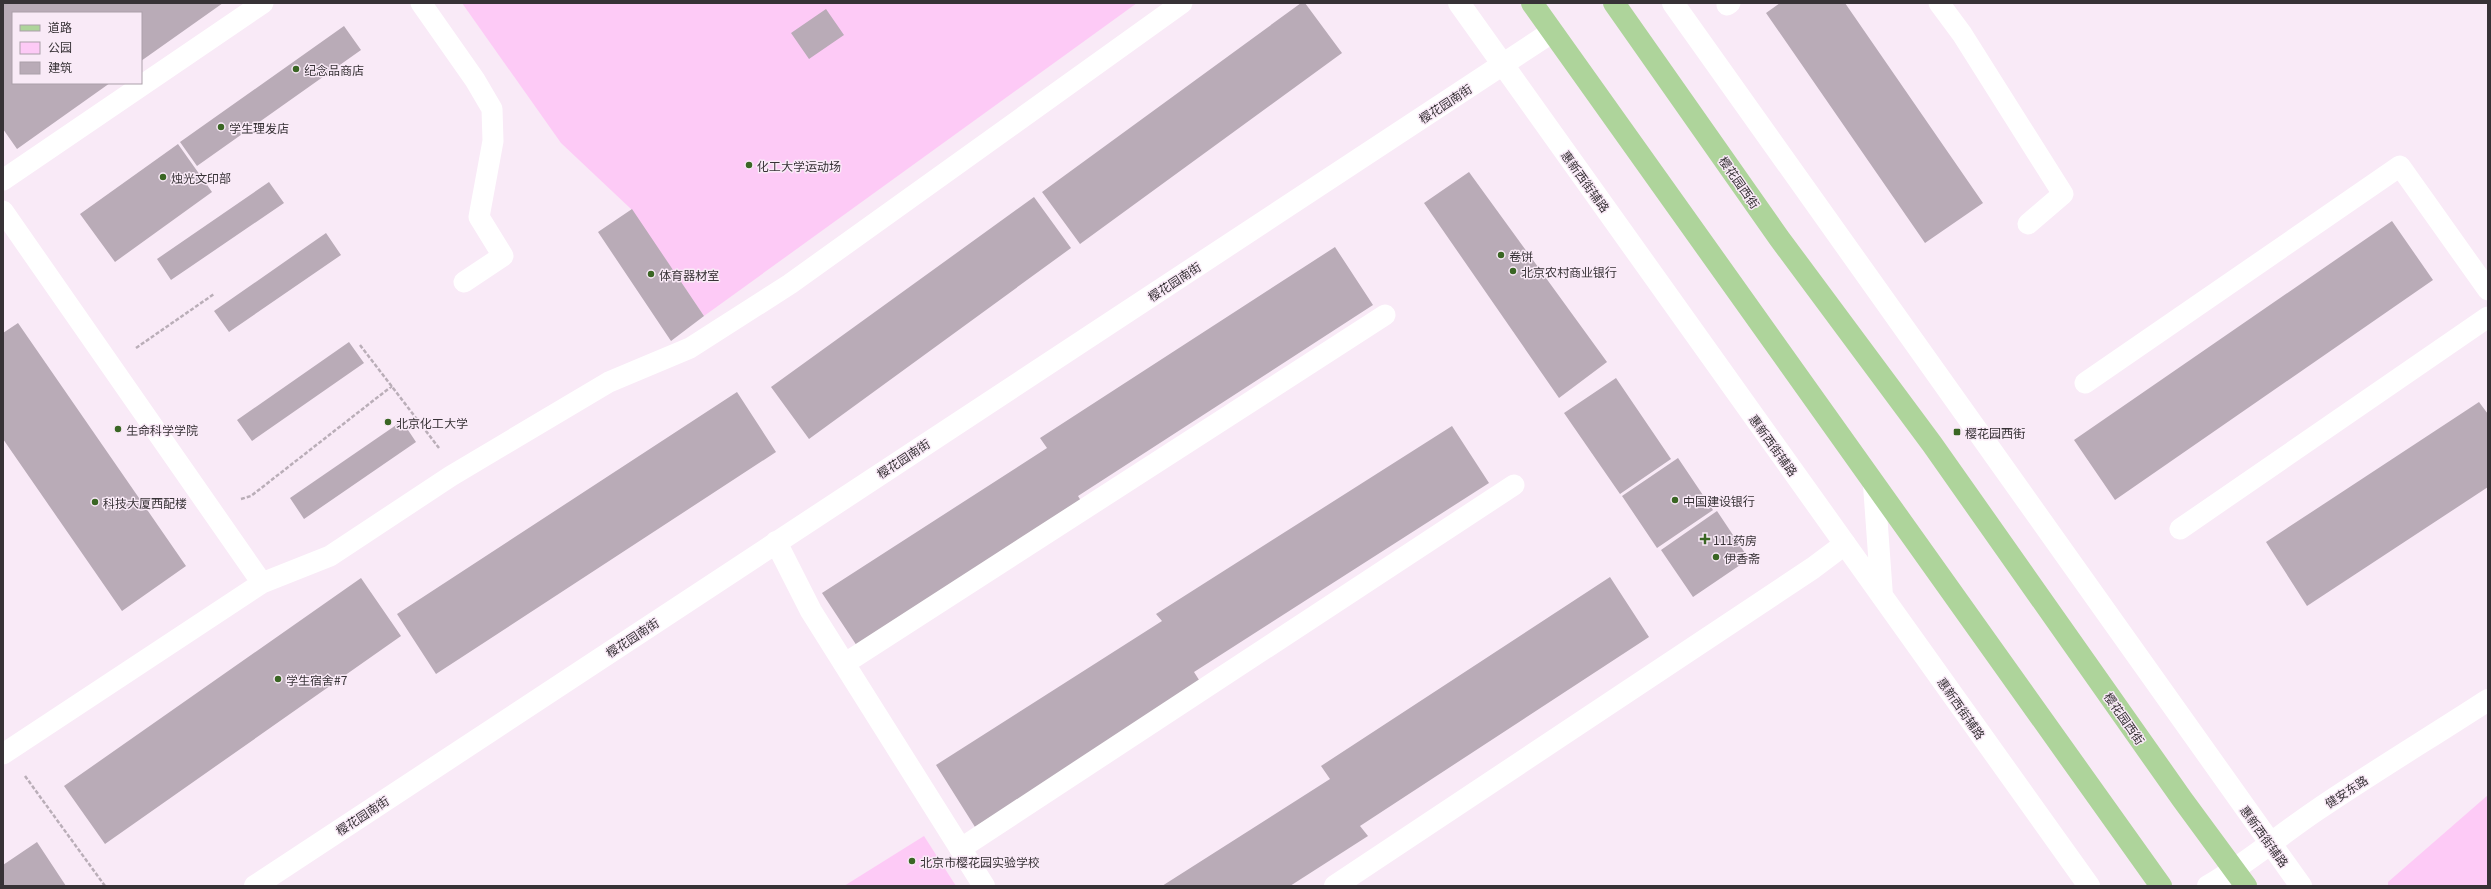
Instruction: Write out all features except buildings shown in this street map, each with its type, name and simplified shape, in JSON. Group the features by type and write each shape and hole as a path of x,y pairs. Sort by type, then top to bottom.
{"main road":[{"path":"1532,3 2161,886"},
{"name":"樱花园西街","path":"1614,3 1779,238 1932,444 2182,799 2241,878"}],"street":[{"name":"惠新西街辅路","path":"1460,3 1502,65 2089,886"},
{"name":"惠新西街辅路","path":"1673,3 2301,886"},
{"name":"樱花园南街","path":"255,886 1552,32"},
{"path":"1874,485 1882,596"},
{"path":"776,542 811,611 984,886"},
{"path":"1335,886 1813,568 1845,544"},
{"name":"健安东路","path":"2208,886 2241,878 2270,842 2488,700"}],"lane":[{"path":"3,180 264,3"},
{"path":"422,3 475,80 492,109 493,141 479,218 502,256 464,282"},
{"path":"5,752 262,583 330,556 451,476 609,382 690,348 710,336 790,284 1182,3"},
{"path":"1939,3 1962,34 2063,194 2028,224"},
{"path":"2085,383 2400,166 2488,290"},
{"path":"3,212 262,583"},
{"path":"844,664 1385,315"},
{"path":"2180,529 2488,317"},
{"path":"960,849 1514,485"}],"path":[{"path":"110,366 214,294"},
{"path":"360,345 437,443 451,476"},
{"path":"208,507 251,496 392,386"},
{"path":"5,752 105,886"}],"green space":[{"name":"化工大学运动场","path":"462,3 1137,3 704,316 631,209 561,143"},
{"path":"2488,795 2488,886 2388,886 2388,882"},
{"name":"北京市樱花园实验学校","path":"924,836 956,886 844,886"}],"place":[{"name":"纪念品商店","path":"296,69"},
{"name":"学生理发店","path":"221,127"},
{"name":"化工大学运动场","path":"749,165"},
{"name":"烛光文印部","path":"163,177"},
{"name":"卷饼","path":"1501,255"},
{"name":"北京农村商业银行","path":"1513,271"},
{"name":"体育器材室","path":"651,274"},
{"name":"北京化工大学","path":"388,422"},
{"name":"生命科学学院","path":"118,429"},
{"name":"樱花园西街","path":"1957,432"},
{"name":"中国建设银行","path":"1675,500"},
{"name":"科技大厦西配楼","path":"95,502"},
{"name":"111药房","path":"1705,539"},
{"name":"伊香斋","path":"1716,557"},
{"name":"学生宿舍#7","path":"278,679"},
{"name":"北京市樱花园实验学校","path":"912,861"}]}
